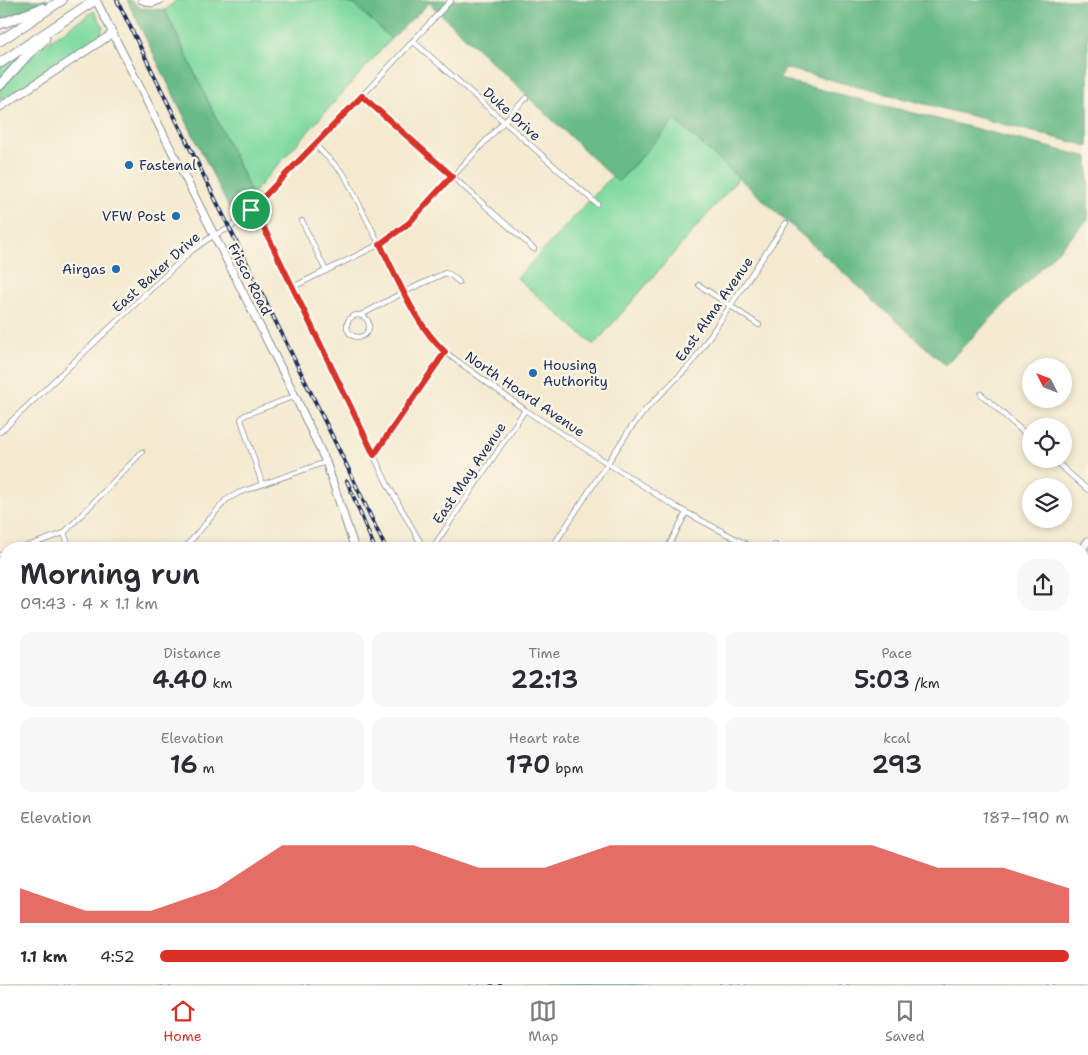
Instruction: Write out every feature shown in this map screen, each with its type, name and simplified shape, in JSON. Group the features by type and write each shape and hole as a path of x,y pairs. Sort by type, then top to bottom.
{"highway":[{"path":"0,24 62,0"},
{"path":"0,41 62,0"},
{"path":"0,63 95,0"},
{"path":"0,85 28,54 67,19"}],"street":[{"name":"Frisco Road","path":"95,0 295,396 326,462 353,542"},
{"path":"142,0 152,3 160,0"},
{"name":"East Baker Drive","path":"0,432 191,252 214,236 230,228 251,210 362,96 451,0"},
{"path":"0,107 112,34"},
{"name":"Duke Drive","path":"413,41 597,204"},
{"path":"362,96 534,249"},
{"path":"293,288 380,244 409,223 526,98"},
{"name":"North Hoard Avenue","path":"314,145 344,174 417,319 434,342 525,410 686,513 742,542"},
{"path":"251,210 260,220 387,483 420,542"},
{"path":"302,221 326,271"},
{"name":"East Alma Avenue","path":"556,542 630,429 647,408 692,364 786,223"},
{"path":"361,315 367,319 368,331 362,336 354,336 347,329 347,322 351,317 361,315 445,273 459,282"},
{"path":"699,286 759,325"},
{"path":"374,455 445,352"},
{"path":"981,394 1022,431"},
{"path":"262,484 241,419 245,415 295,396"},
{"name":"East May Avenue","path":"437,542 525,410"},
{"path":"39,542 64,533 142,452"},
{"path":"190,542 226,500 238,493 326,462"},
{"path":"1063,468 1088,490"},
{"path":"671,542 686,513"},
{"path":"64,533 67,542"}],"green space":[{"path":"3,0 48,0 34,8 0,20 0,2"},
{"path":"127,0 131,0 140,8 165,10 252,194 232,214"},
{"path":"177,0 335,0 355,5 391,39 252,194 165,10"},
{"path":"335,0 1088,0 1088,146 785,68 779,79 1088,157 1088,220 945,365 675,120 618,182 429,3 391,39 355,5"},
{"path":"94,11 103,26 101,35 0,101 0,88 42,46"},
{"path":"37,42 0,80 0,67"},
{"path":"675,120 739,178 594,345 517,278 612,176 619,181"},
{"path":"525,984 688,984 687,985"}],"railway":[{"path":"117,0 383,542"},
{"path":"347,481 372,542"}],"place":[{"name":"Fastenal","path":"129,165"},
{"name":"VFW Post","path":"176,216"},
{"name":"Airgas","path":"116,269"},
{"name":"Housing Authority","path":"533,373"}],"route":[{"path":"362,96 452,176 409,223 380,244 417,319 434,342 445,352 374,455 260,220 251,210 362,96"}]}
